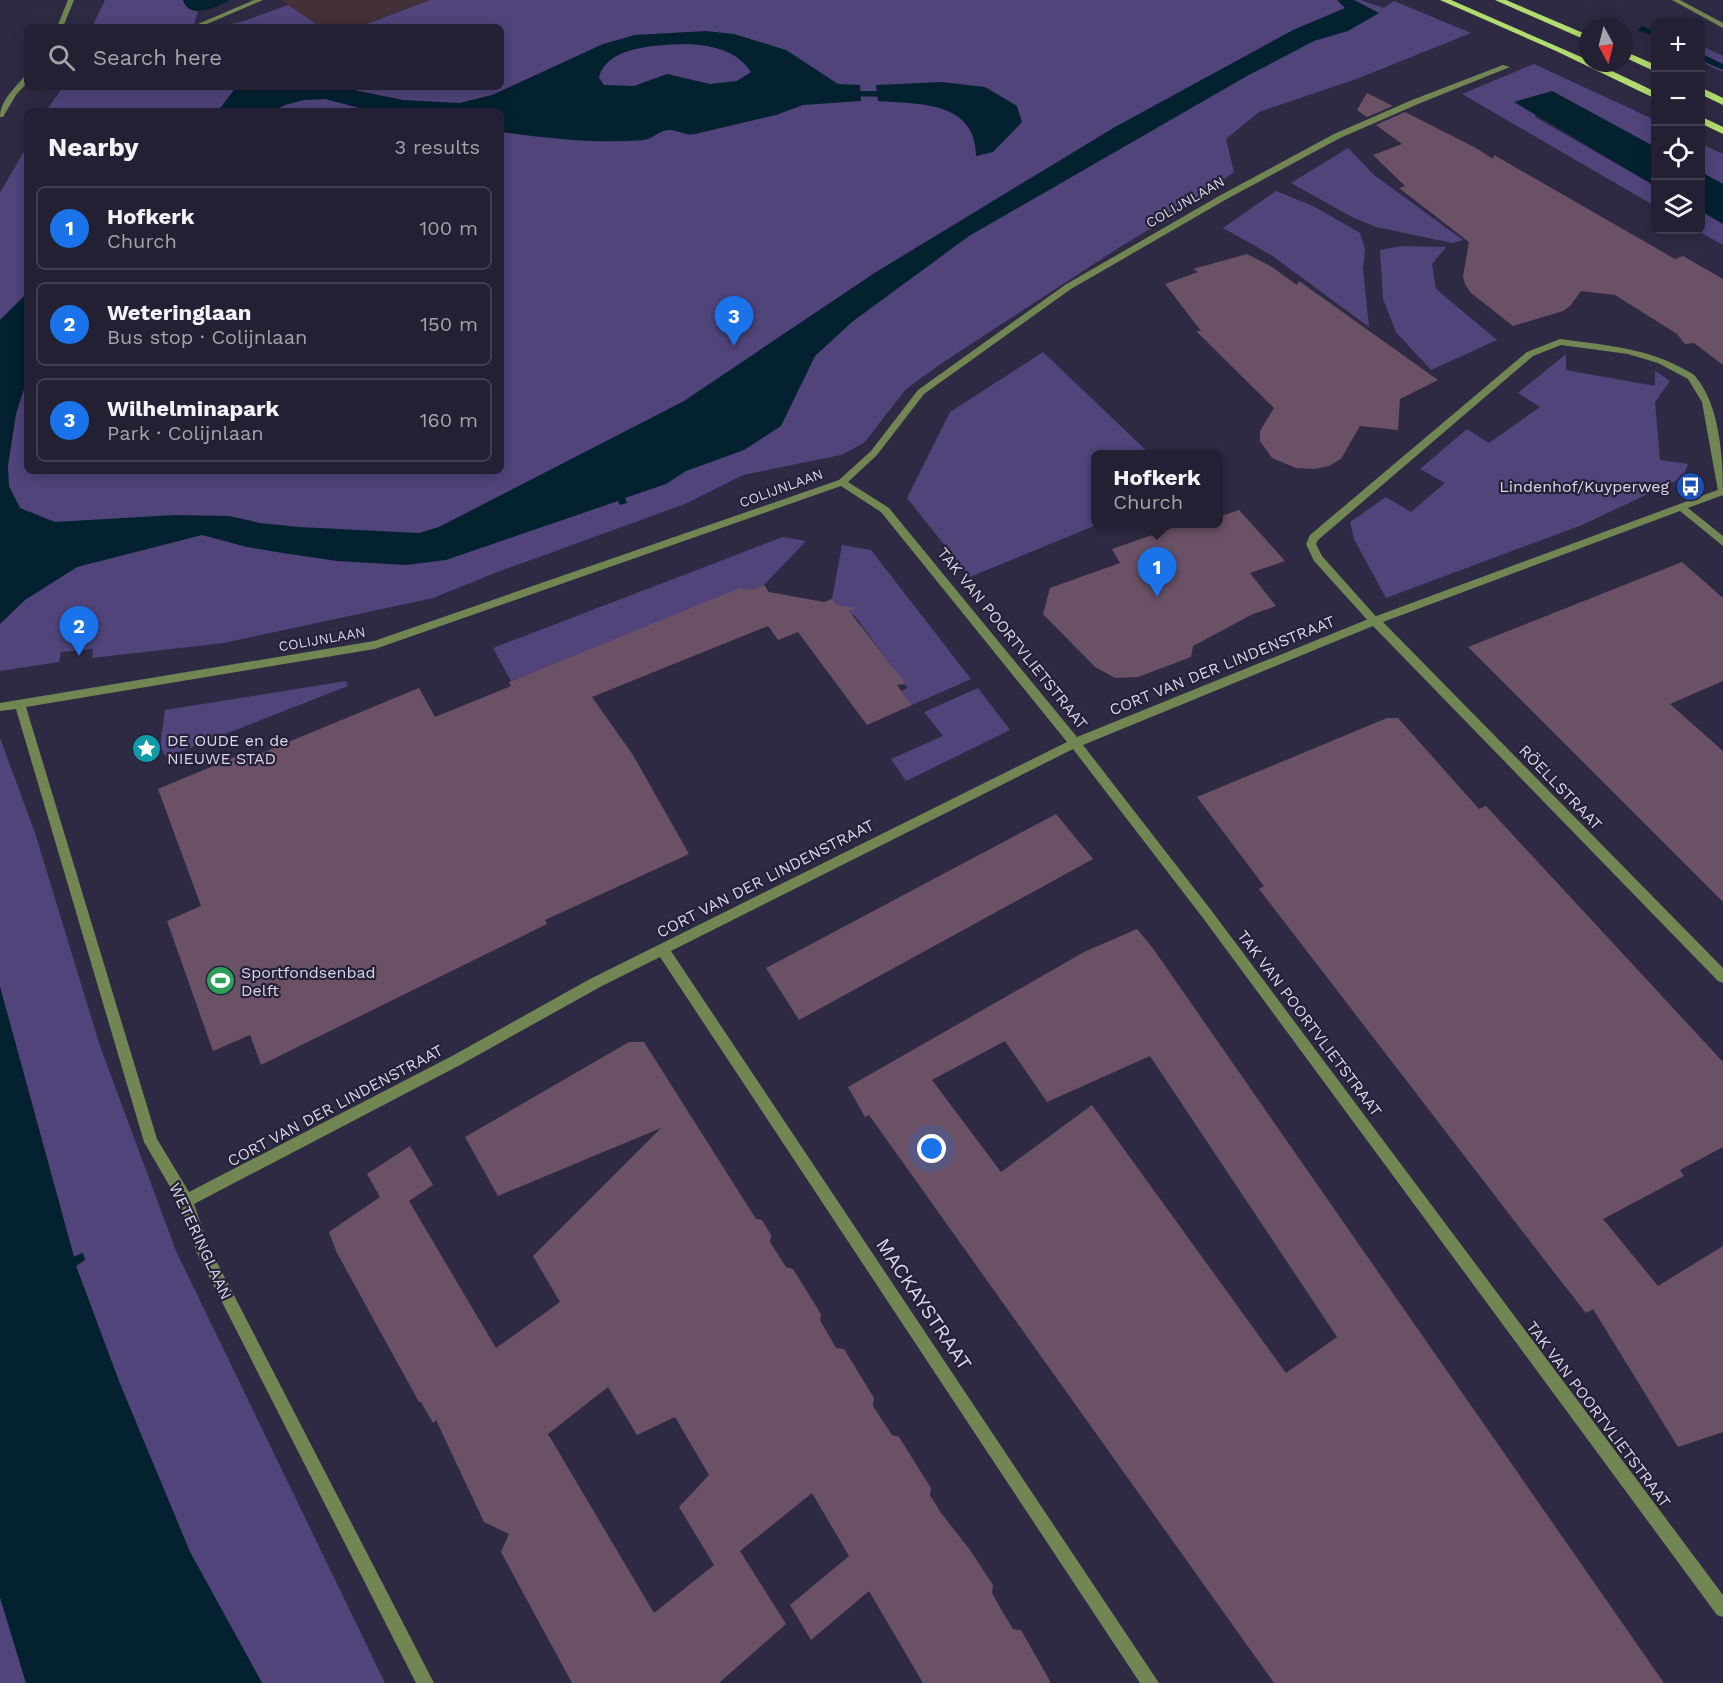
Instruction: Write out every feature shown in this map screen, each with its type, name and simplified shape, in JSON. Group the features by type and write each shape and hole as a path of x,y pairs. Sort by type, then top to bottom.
{"main road":[{"path":"1443,0 1558,49 1651,94"},
{"path":"1499,0 1579,34"},
{"path":"1633,58 1651,67"},
{"path":"1705,92 1723,102"},
{"path":"1705,121 1723,131"}],"street":[{"path":"61,24 71,0"},
{"path":"201,24 260,0"},
{"path":"1675,0 1723,26"},
{"name":"COLIJNLAAN","path":"0,707 375,645 842,482 874,453 921,392 1068,287 1222,198 1337,136 1415,102 1506,67"},
{"path":"0,115 23,87"},
{"name":"CORT VAN DER LINDENSTRAAT","path":"186,1201 457,1060 662,949 1075,743 1375,621 1723,491 1707,402 1691,377 1661,361 1629,351 1560,342 1530,354 1314,537 1311,544 1318,558 1375,621"},
{"name":"TAK VAN POORTVLIETSTRAAT","path":"842,482 885,510 1075,743 1207,914 1723,1609"},
{"path":"1680,506 1723,542"},
{"name":"RÖELLSTRAAT","path":"1375,621 1723,977"},
{"name":"WETERINGLAAN","path":"20,705 151,1142 186,1201 202,1248 425,1683"},
{"name":"MACKAYSTRAAT","path":"662,949 1150,1683"}],"shaded area":[{"path":"105,0 183,0 184,4 198,11 194,24 93,24"},
{"path":"281,0 429,0 366,24 317,24"},
{"path":"430,0 1360,0 1384,8 1394,1 1471,33 1359,78 1259,112 1226,139 1234,172 1221,181 1219,187 1120,247 942,363 906,389 864,443 841,455 743,475 685,504 433,598 224,643 92,658 93,649 61,652 59,662 0,671 0,193 24,151 24,474 504,474 504,108 48,108 61,90 504,90 504,24 367,24"},
{"path":"288,5 316,24 231,24"},
{"path":"1705,47 1723,56 1723,72 1705,64"},
{"path":"1534,64 1651,118 1651,145 1552,91 1535,117 1651,184 1651,204 1462,94"},
{"path":"1705,145 1723,154 1723,184 1705,174"},
{"path":"1348,148 1374,175 1463,240 1452,243 1376,227 1352,217 1291,183"},
{"path":"1276,191 1313,206 1360,233 1365,249 1363,269 1369,327 1271,255 1223,228"},
{"path":"1705,213 1723,224 1723,245 1703,234"},
{"path":"1402,246 1446,247 1432,264 1436,289 1497,340 1431,370 1396,332 1383,299 1380,250"},
{"path":"1043,352 1146,450 1091,450 1091,527 970,577 907,498 950,412"},
{"path":"1566,354 1566,370 1655,386 1655,371 1670,381 1655,402 1660,460 1688,464 1682,478 1582,525 1386,598 1354,539 1350,522 1386,497 1411,512 1445,483 1420,469 1467,429 1489,443 1540,407 1518,393"},
{"path":"783,537 806,541 764,585 747,592 744,588 511,681 493,648"},
{"path":"842,545 871,550 971,679 912,705 902,691 907,688 905,684 854,615 842,611 832,599"},
{"path":"346,681 348,686 166,757 160,746 165,710"},
{"path":"978,688 1010,730 906,781 891,759 943,736 924,712"},
{"path":"0,738 35,833 100,1046 176,1251 385,1683 262,1683 190,1552 120,1384 76,1266 82,1253 74,1257 0,987"},
{"path":"0,1597 26,1683 0,1683"}],"water":[{"path":"183,0 230,0 211,9 197,11 191,10"},
{"path":"1337,0 1354,0 1379,13 1348,31 1314,41 1247,76 969,236 852,322 815,356 781,426 744,450 686,471 666,484 625,498 627,503 620,505 618,501 446,560 406,565 337,561 247,547 202,535 77,567 25,600 0,624 0,320 24,296 24,389 16,414 8,466 9,486 20,508 55,522 175,515 229,516 260,523 299,527 419,533 439,527 684,401 876,272 1115,127 1293,30 1345,8"},
{"path":"706,31 734,34 786,50 838,84 860,85 861,101 803,105 776,115 695,134 669,130 647,139 626,141 572,140 504,132 504,108 360,108 325,99 304,100 280,108 220,108 234,90 354,90 403,100 459,103 492,95 603,44 635,35","holes":["690,44 717,48 732,54 751,72 737,81 710,84 667,74 634,86 604,85 599,78 604,67 613,58 637,49"]},
{"path":"941,82 985,87 1017,106 1022,122 993,152 976,156 973,138 966,125 956,115 927,105 878,101 876,85"},
{"path":"1552,91 1651,145 1651,184 1514,102"},
{"path":"1705,174 1723,184 1723,224 1705,213"},
{"path":"0,987 74,1257 83,1253 85,1260 76,1266 120,1384 190,1552 262,1683 26,1683 0,1597"}],"building":[{"path":"1367,93 1393,106 1367,117 1357,110"},
{"path":"1405,112 1493,159 1494,155 1675,259 1683,256 1723,279 1723,365 1694,343 1685,344 1677,334 1615,295 1581,291 1571,305 1563,311 1513,326 1471,293 1463,276 1469,242 1399,188 1405,186 1373,155 1402,144 1376,125"},
{"path":"1247,254 1272,267 1297,285 1299,281 1438,380 1400,399 1398,430 1360,426 1341,459 1329,466 1314,469 1296,468 1272,458 1260,441 1260,431 1274,408 1196,331 1201,331 1165,284 1198,272 1193,269"},
{"path":"1239,510 1285,561 1250,573 1276,606 1253,614 1193,646 1191,657 1138,677 1115,678 1095,667 1043,614 1050,588 1120,563 1112,549 1172,528 1223,528 1223,515"},
{"path":"1682,562 1723,598 1723,681 1670,704 1723,751 1723,902 1468,647"},
{"path":"764,585 769,592 824,602 832,599 837,605 856,608 849,611 906,684 897,685 912,705 867,725 798,632 778,640 768,626 592,697 633,755 689,854 545,920 547,924 261,1065 250,1035 213,1051 167,921 201,906 158,789 247,752 250,758 419,688 435,717 511,686 509,682 740,588 751,590"},
{"path":"1387,718 1398,718 1479,809 1486,806 1723,1062 1723,1147 1680,1170 1684,1176 1603,1219 1658,1286 1723,1246 1723,1432 1678,1447 1593,1309 1586,1313 1553,1271 1259,889 1264,886 1197,797"},
{"path":"1056,814 1093,859 799,1020 766,968"},
{"path":"1137,929 1152,947 1664,1683 1274,1683 869,1115 865,1117 848,1087 1084,952","holes":["1005,1041 1047,1102 1150,1056 1337,1337 1286,1373 1092,1105 1001,1172 932,1080"]},
{"path":"629,1042 644,1042 756,1219 762,1220 771,1235 770,1242 786,1267 793,1269 821,1314 820,1320 836,1348 844,1349 874,1398 873,1406 892,1435 899,1437 931,1488 930,1495 941,1513 970,1550 993,1585 992,1593 1002,1611 1013,1629 1021,1630 1051,1683 923,1683 869,1591 811,1640 790,1605 849,1556 812,1493 740,1551 786,1624 719,1683 572,1683 501,1552 509,1534 484,1522 436,1420 433,1423 419,1402 337,1253 329,1232 380,1197 367,1174 410,1146 433,1185 409,1201 496,1348 560,1302 533,1256 661,1128 498,1196 465,1137","holes":["608,1387 637,1435 675,1417 709,1475 679,1507 714,1565 654,1613 548,1434"]}],"waterway":[{"path":"1642,29 1651,33"},
{"path":"1705,58 1723,67"},
{"path":"840,94 897,94"}],"place":[{"name":"Wilhelminapark","path":"734,346"},
{"name":"Lindenhof/Kuyperweg","path":"1690,486"},
{"name":"Hofkerk","path":"1157,597"},
{"name":"Weteringlaan","path":"79,656"},
{"name":"DE OUDE en de NIEUWE STAD","path":"146,749"},
{"name":"Sportfondsenbad Delft","path":"220,981"}]}
